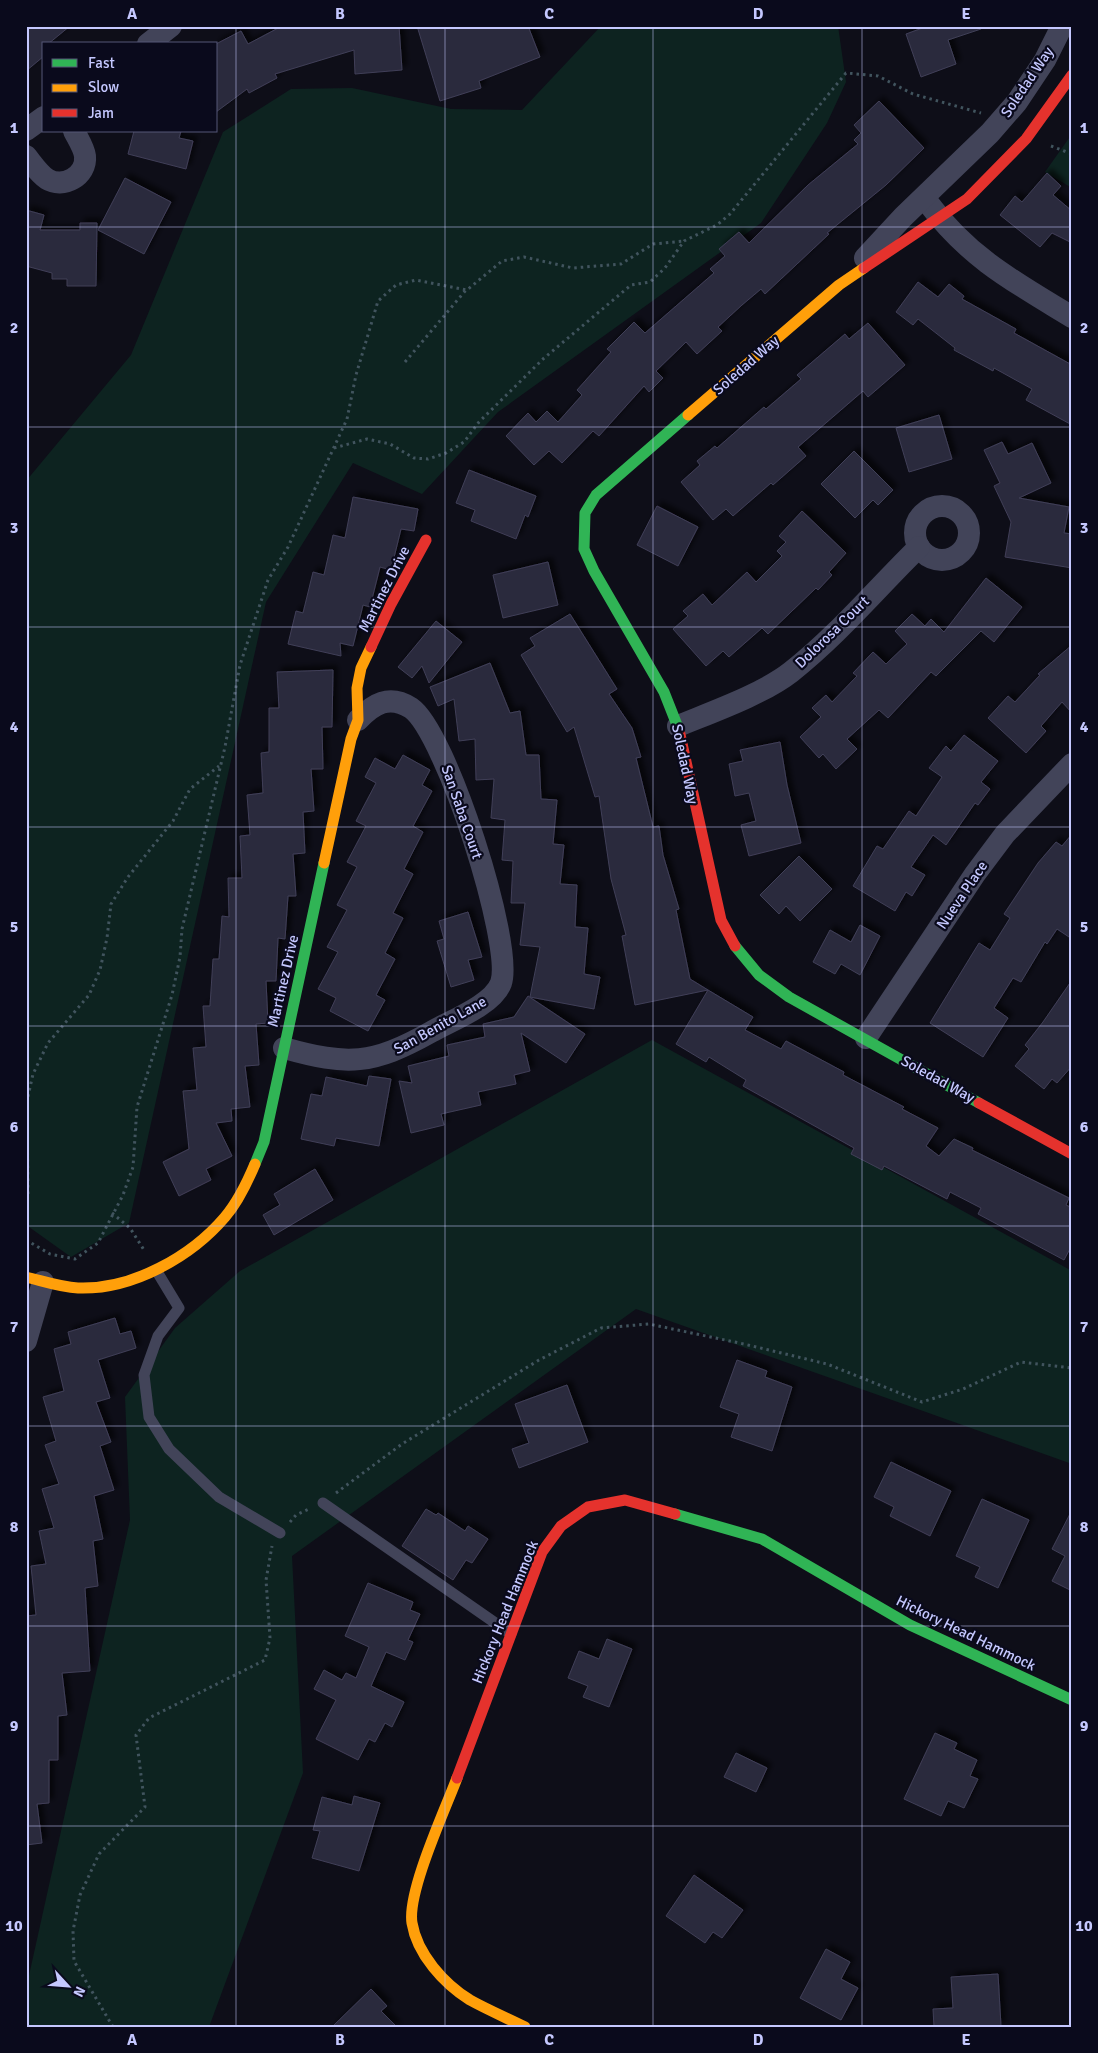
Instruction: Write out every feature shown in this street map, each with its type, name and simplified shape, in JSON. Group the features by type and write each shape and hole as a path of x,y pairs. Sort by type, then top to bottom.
{"street":[{"path":"151,42 172,26"},
{"name":"Soledad Way","path":"1062,29 1045,60 1017,102 839,285 596,495 585,513 584,549 594,571 664,692 678,726 714,896 721,920 738,951 759,975 789,997 1071,1153"},
{"name":"Soledad Way","path":"839,285 967,199 1024,140 1055,101 1072,75"},
{"path":"26,130 42,118"},
{"path":"26,156 46,179 57,183 68,182 77,176 84,167 85,156 74,132"},
{"path":"924,197 958,239 996,271 1072,317"},
{"name":"Martinez Drive","path":"35,1280 85,1288 123,1283 156,1270 204,1238 225,1217 248,1182 264,1142 351,739 358,720 357,688 361,668 391,604 426,540"},
{"name":"Dolorosa Court","path":"678,726 767,686 790,673 820,647 919,547"},
{"name":"San Saba Court","path":"358,720 371,706 385,701 398,703 411,708 422,719 436,742 454,784 478,856 497,929 504,966 501,983"},
{"name":"Nueva Place","path":"866,1038 1005,834 1072,764"},
{"name":"San Benito Lane","path":"284,1048 323,1059 341,1061 395,1052 481,1005 495,994 501,983"},
{"path":"26,1341 35,1280"},
{"name":"Hickory Head Hammock","path":"525,2027 469,1999 439,1975 422,1949 412,1922 417,1884 542,1552 560,1526 588,1507 625,1500 762,1539 910,1625 1072,1700"}],"lane":[{"path":"156,1270 179,1308 158,1336 144,1375 149,1417 169,1448 219,1497 280,1533"},
{"path":"323,1503 510,1634"}],"path":[{"path":"405,362 467,290 502,262 524,257 573,268 621,264 653,244 684,241 717,225 730,214 846,73 878,76 913,94 993,116 1000,121"},
{"path":"1024,140 1033,148 1042,150 1051,146 1072,154"},
{"path":"333,448 367,439 390,444 414,458 428,459 446,453 464,442 479,422 537,365 631,285 650,282 665,268 684,241"},
{"path":"26,1240 50,1254 75,1259 98,1243 112,1213 124,1195 133,1166 137,1107 172,995 180,957 182,929 220,766 240,664 268,580 288,547 347,419 358,365 378,300 396,285 416,280 467,290"},
{"path":"26,1200 28,1197 27,1101 33,1074 48,1043 89,995 100,970 107,938 110,904 128,877 173,821 190,789 220,766"},
{"path":"112,1213 130,1228 156,1270"},
{"path":"113,2027 74,1960 73,1931 80,1895 99,1854 145,1807 136,1735 148,1718 264,1660 270,1638 266,1580 273,1542 296,1515 323,1503 402,1444 539,1360 601,1328 649,1324 744,1344 826,1364 922,1402 963,1390 1021,1362 1072,1368"}],"green space":[{"path":"601,26 838,26 846,82 827,123 761,223 498,412 422,494 353,463 266,602 129,1223 71,1257 29,1227 26,1217 26,481 131,355 223,132 291,89 352,88 451,109 522,110"},
{"path":"1072,134 1072,188 1045,172"},
{"path":"652,1040 1072,1271 1072,1464 636,1309 292,1556 303,1773 209,2027 26,2027 26,1989 130,1520 125,1397 175,1328 240,1271"}],"building":[{"path":"26,26 70,26 50,42 42,42 42,58 26,71"},
{"path":"282,26 399,26 402,70 355,74 354,50 275,74 277,78 249,93 247,89 218,111 218,43 241,31 248,44"},
{"path":"417,26 528,26 540,57 479,81 481,88 440,101"},
{"path":"928,26 980,26 981,29 948,40 956,64 921,77 906,34"},
{"path":"879,101 924,148 886,185 827,233 829,234 765,294 761,289 742,305 718,327 722,331 697,354 686,342 656,371 663,378 649,392 644,386 599,436 593,431 562,463 549,451 534,465 506,436 528,413 536,422 547,411 558,422 582,395 577,390 611,352 607,349 634,322 645,333 714,273 710,269 725,256 719,249 739,232 749,243 808,185 858,144 854,140 861,133 854,125"},
{"path":"134,132 181,132 179,138 193,141 186,169 128,154"},
{"path":"1047,173 1061,186 1053,195 1072,211 1072,243 1052,233 1040,247 1000,215 1015,196 1022,202"},
{"path":"125,178 171,202 144,254 98,230"},
{"path":"26,210 44,215 40,230 80,230 80,223 97,223 96,286 67,286 67,279 52,279 52,273 26,266"},
{"path":"918,282 938,297 949,284 964,296 962,299 1016,329 1014,333 1072,365 1072,425 1026,400 1032,389 994,368 993,371 954,350 955,348 918,319 913,325 896,312"},
{"path":"868,323 905,365 868,397 863,391 798,447 806,456 773,485 771,483 733,516 726,509 713,520 681,482 700,465 697,461 715,446 717,448 764,407 766,409 801,379 797,375 845,334 849,339"},
{"path":"939,415 952,459 909,472 896,428"},
{"path":"1002,442 1008,454 1032,443 1051,483 1019,498 1069,507 1064,533 1072,534 1072,568 1005,557 1011,522 994,486 1000,483 984,450"},
{"path":"854,451 893,490 878,505 873,500 855,518 821,484"},
{"path":"469,470 536,496 528,517 525,515 516,539 471,521 475,510 456,503"},
{"path":"353,497 418,509 414,531 401,529 391,570 380,567 370,607 363,605 353,646 340,643 341,656 288,644 296,611 303,613 313,572 324,575 333,535 345,538"},
{"path":"657,506 698,527 678,566 637,545"},
{"path":"802,511 846,553 829,572 832,575 818,590 816,588 768,634 762,628 729,657 723,651 706,666 673,629 688,616 683,611 703,594 712,605 747,572 756,582 782,556 777,551 786,542 779,536"},
{"path":"548,562 558,605 503,618 493,575"},
{"path":"986,578 1022,607 994,642 981,631 936,676 931,672 888,718 879,710 847,739 857,749 836,769 823,754 819,758 800,737 821,717 812,708 826,695 832,702 857,676 853,673 873,652 886,664 907,644 895,631 912,614 925,626 931,619 944,632"},
{"path":"570,614 617,689 609,694 632,728 641,757 636,758 653,827 659,826 663,855 679,909 676,910 690,979 708,990 635,1005 622,936 626,935 611,879 599,796 595,797 574,727 567,732 521,655 535,646 530,638"},
{"path":"436,621 462,642 429,683 422,666 412,678 398,667"},
{"path":"1072,645 1072,713 1062,702 1041,726 1046,731 1026,753 988,718 1008,696 1015,702 1040,675 1038,674"},
{"path":"490,663 510,713 520,711 526,755 539,755 541,799 557,800 553,844 564,845 560,884 577,885 575,927 588,928 584,974 600,977 594,1009 530,997 540,947 520,945 525,903 511,903 513,861 502,860 505,820 491,818 494,779 476,780 475,739 459,741 454,699 438,706 430,687"},
{"path":"333,670 332,727 322,727 323,769 311,769 314,811 303,812 305,853 293,854 296,896 288,896 285,939 278,938 276,981 266,981 268,1023 256,1024 259,1065 245,1066 250,1107 231,1109 232,1121 216,1123 232,1156 206,1169 211,1180 179,1196 163,1162 189,1149 183,1091 197,1090 193,1048 206,1047 203,1006 210,1006 213,959 219,959 222,916 229,917 228,878 242,878 240,836 250,835 247,795 263,793 261,753 269,752 269,708 279,708 277,672"},
{"path":"964,735 998,761 981,782 990,789 978,805 975,803 946,845 933,835 911,867 925,875 912,896 906,892 895,911 853,886 877,846 883,849 909,811 916,816 942,777 929,768 946,746 951,751"},
{"path":"780,742 787,785 801,843 749,856 741,825 756,821 749,793 735,796 729,764 743,761 740,750"},
{"path":"403,755 430,770 422,785 432,791 413,826 423,832 404,869 413,874 393,913 403,918 385,953 395,959 376,995 385,1000 368,1031 330,1011 336,998 318,989 338,952 327,947 347,910 337,905 357,867 347,862 366,826 356,821 376,783 365,777 375,758 395,769"},
{"path":"1072,834 1072,939 1057,929 1047,944 1045,942 1021,982 1013,978 994,1008 1008,1018 983,1057 930,1023 979,943 990,950 1010,918 1004,914 1038,863 1056,842 1062,846"},
{"path":"799,856 832,889 800,921 786,906 779,914 760,895"},
{"path":"468,912 482,957 468,960 474,980 451,987 437,941 444,939 439,921"},
{"path":"860,925 880,936 860,975 841,964 835,974 813,962 830,930 851,942"},
{"path":"1072,980 1072,1066 1057,1083 1052,1079 1044,1089 1015,1066 1029,1049 1025,1045"},
{"path":"708,990 753,1017 745,1030 781,1049 786,1041 844,1072 843,1075 904,1107 902,1109 938,1128 926,1146 939,1156 954,1139 973,1148 972,1150 1069,1198 1066,1205 1072,1208 1072,1245 1064,1260 978,1214 981,1208 950,1192 947,1199 884,1166 882,1170 851,1154 854,1148 743,1086 746,1080 709,1057 706,1062 676,1044"},
{"path":"528,996 585,1034 566,1063 521,1033 530,1071 514,1075 516,1084 478,1092 481,1105 441,1114 444,1125 411,1133 399,1081 412,1083 408,1066 449,1056 447,1045 485,1037 483,1024 514,1017"},
{"path":"369,1076 391,1079 379,1146 336,1138 334,1146 301,1139 311,1094 322,1096 326,1077 367,1086"},
{"path":"315,1169 333,1200 274,1235 263,1215 280,1205 274,1194"},
{"path":"115,1318 120,1334 131,1331 136,1348 98,1360 110,1398 96,1402 111,1442 100,1446 114,1490 94,1496 103,1539 93,1541 98,1586 85,1588 90,1671 62,1673 67,1715 58,1716 58,1760 49,1760 49,1803 37,1804 42,1843 26,1845 26,1616 36,1615 31,1566 46,1564 39,1531 54,1528 42,1489 59,1484 45,1445 56,1441 43,1397 64,1391 54,1349 71,1344 68,1332"},
{"path":"737,1360 767,1371 765,1377 792,1387 772,1451 731,1437 739,1414 720,1407"},
{"path":"567,1385 588,1442 519,1468 512,1449 529,1443 515,1404"},
{"path":"891,1462 951,1491 930,1536 890,1516 894,1507 874,1497"},
{"path":"982,1499 1029,1520 998,1588 975,1577 980,1567 956,1556"},
{"path":"426,1509 436,1515 438,1513 465,1531 468,1526 488,1539 472,1563 466,1560 453,1580 402,1546"},
{"path":"1072,1510 1072,1591 1052,1581 1065,1556 1052,1549"},
{"path":"368,1583 413,1602 410,1610 420,1614 408,1640 413,1642 405,1660 386,1652 371,1686 404,1702 392,1727 385,1723 375,1742 369,1739 358,1760 316,1739 336,1700 314,1689 324,1670 342,1680 346,1673 356,1678 369,1647 345,1636"},
{"path":"607,1639 632,1649 609,1707 583,1697 588,1686 568,1678 579,1651 599,1659"},
{"path":"935,1733 957,1743 954,1749 977,1760 970,1776 978,1779 964,1808 948,1801 941,1816 904,1799"},
{"path":"736,1753 767,1768 756,1792 724,1777"},
{"path":"354,1796 380,1803 359,1871 312,1858 320,1831 313,1830 322,1797 352,1805"},
{"path":"694,1875 743,1910 722,1938 713,1932 705,1943 666,1916"},
{"path":"826,1949 850,1962 841,1979 858,1988 841,2020 800,1998"},
{"path":"998,1974 1001,2026 934,2027 933,2009 953,2008 951,1977"},
{"path":"371,1989 387,2006 381,2011 397,2027 332,2027"}],"traffic: fast":[{"path":"679,730 664,692 594,571 584,549 585,513 596,495 688,415"},
{"path":"255,1164 264,1142 324,863"},
{"path":"735,946 759,975 789,997 979,1103"},
{"path":"675,1514 762,1539 910,1625 1072,1700"}],"traffic: slow":[{"path":"688,415 839,285 864,268"},
{"path":"324,863 351,739 358,720 357,688 361,668 371,647"},
{"path":"26,1277 78,1288 98,1287 139,1277 159,1268 178,1258 195,1245 225,1217 242,1192 255,1164"},
{"path":"457,1778 428,1851 415,1892 412,1909 412,1923 415,1935 433,1967 451,1986 470,2000 525,2027"}],"traffic: jam":[{"path":"864,268 967,199 1026,139 1072,75"},
{"path":"371,647 391,604 426,540"},
{"path":"679,730 721,920 735,946"},
{"path":"979,1103 1072,1154"},
{"path":"457,1778 542,1552 561,1526 588,1507 625,1500 675,1514"}]}
